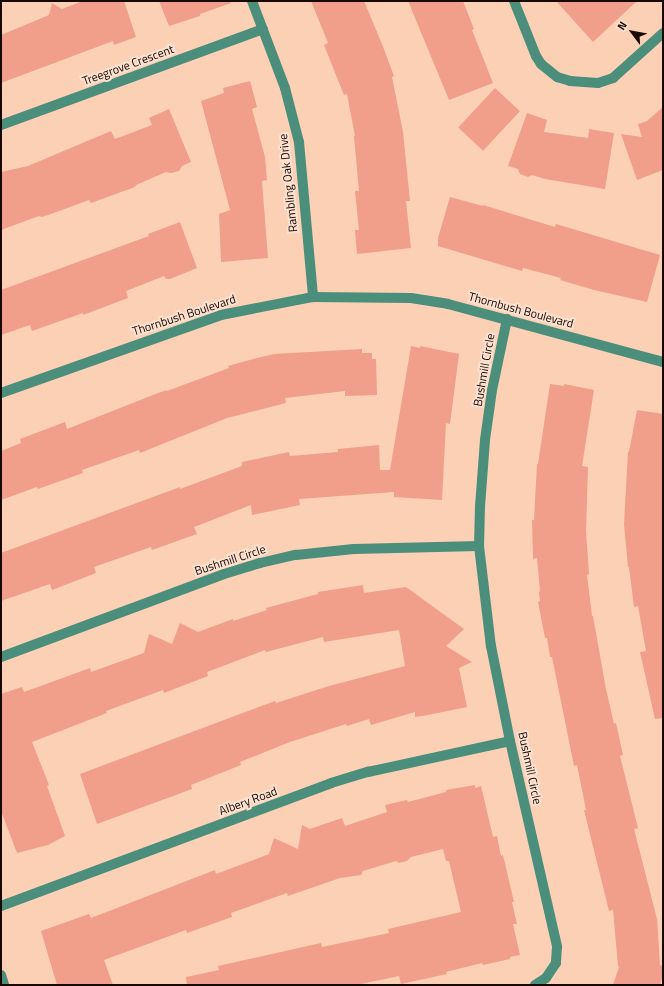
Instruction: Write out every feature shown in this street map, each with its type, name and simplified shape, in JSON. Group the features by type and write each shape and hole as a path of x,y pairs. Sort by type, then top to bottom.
{"street":[{"name":"Rambling Oak Drive","path":"252,1 285,88 299,142 313,297"},
{"path":"514,1 536,56 541,64 557,77 570,81 598,83 613,78 663,33"},
{"name":"Treegrove Crescent","path":"1,125 263,29"},
{"name":"Thornbush Boulevard","path":"1,393 221,315 288,300 313,297 337,296 411,298 448,304 663,362"},
{"name":"Bushmill Circle","path":"507,319 492,390 480,506 479,546 490,639 510,741 557,947 556,963 546,978 535,985"},
{"name":"Bushmill Circle","path":"1,657 224,574 260,563 296,555 354,549 479,546"},
{"name":"Albery Road","path":"1,906 331,783 368,772 510,741"},
{"path":"1,975 4,985"}],"building":[{"path":"83,1 124,1 136,37 114,45 113,41 1,83 1,35 49,15 52,3 62,9"},
{"path":"159,1 230,1 231,3 200,14 200,16 169,26"},
{"path":"311,1 364,1 382,44 394,76 392,77 403,132 410,201 406,201 411,248 357,254 355,230 359,230 355,191 359,191 355,136 347,94 344,95 324,45 328,43"},
{"path":"408,1 463,1 474,29 472,30 493,83 449,100"},
{"path":"556,1 637,1 593,42"},
{"path":"250,81 257,107 252,109 265,157 267,180 262,181 268,258 221,262 219,214 230,210 201,101 224,93 223,88"},
{"path":"495,88 520,111 483,151 458,127"},
{"path":"663,107 663,170 637,180 621,134 642,137 638,124 647,121"},
{"path":"169,109 191,162 182,166 179,171 171,173 166,172 136,185 135,187 91,203 89,200 1,230 1,172 28,166 111,131 115,139 152,125 149,118"},
{"path":"527,113 547,120 544,132 588,138 589,129 614,133 605,189 545,179 532,175 528,177 520,174 518,169 508,166"},
{"path":"450,197 483,205 555,227 556,224 660,255 647,302 594,290 560,280 561,278 523,268 522,271 438,246 438,238"},
{"path":"180,222 197,268 170,279 166,279 164,276 126,291 128,298 83,315 83,313 32,331 30,325 1,335 1,290 149,236 148,234"},
{"path":"411,346 420,348 420,346 459,354 450,424 446,423 442,500 394,497 394,492 299,499 300,505 252,515 251,505 194,527 197,534 152,550 151,547 94,567 96,573 52,590 50,584 1,601 1,553 180,487 180,489 242,466 242,462 289,452 290,456 338,452 338,449 379,445 380,470 390,470"},
{"path":"362,349 362,353 372,353 372,359 376,359 377,395 345,396 345,391 285,398 286,403 227,418 140,453 139,450 82,470 83,473 1,500 1,451 21,443 20,439 65,422 67,429 158,393 229,368 228,366 257,358 274,354"},
{"path":"550,384 564,386 564,384 594,390 582,466 588,467 586,531 589,574 587,575 592,616 606,689 614,724 616,723 623,755 620,756 638,828 634,829 657,919 660,965 663,966 663,975 660,985 613,985 619,967 613,910 609,911 584,810 586,810 577,765 574,766 552,657 550,657 547,638 545,638 538,602 540,601 540,591 537,558 533,559 532,520 534,520 537,464"},
{"path":"637,410 663,414 663,718 655,719 640,652 646,651 638,606 634,607 624,524 628,452"},
{"path":"363,585 364,593 406,587 464,629 446,646 472,662 459,668 467,707 415,717 415,712 371,725 369,719 347,726 346,724 290,742 240,762 241,765 191,785 192,789 97,824 80,774 275,701 276,703 329,686 405,666 399,630 324,642 323,637 266,652 265,650 207,672 208,676 164,693 163,690 106,711 107,713 32,742 49,785 47,786 65,836 48,845 17,853 1,811 1,694 22,687 24,692 90,668 91,672 144,653 149,634 172,644 180,623 198,632 233,619 233,621 267,610 266,608 318,594 318,592"},
{"path":"475,785 475,788 481,786 493,837 497,836 501,856 503,855 514,902 512,902 517,924 513,924 520,955 510,957 510,959 483,965 482,963 446,972 447,974 401,984 399,976 356,985 187,985 186,977 219,970 218,966 321,943 322,947 389,933 388,929 461,912 449,861 446,861 443,849 411,857 407,861 399,863 396,861 363,871 361,875 340,878 288,896 287,893 231,913 232,917 187,933 186,930 104,960 113,985 57,985 41,931 89,914 91,918 215,870 216,874 269,854 274,838 298,849 302,825 310,829 342,818 345,826 387,812 385,805 407,800 408,802 446,792 446,790"}]}
